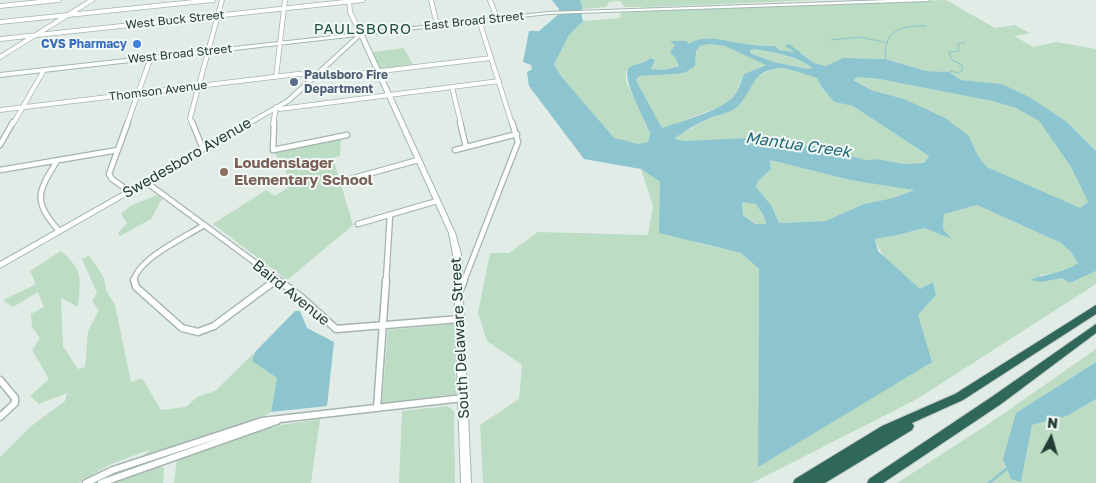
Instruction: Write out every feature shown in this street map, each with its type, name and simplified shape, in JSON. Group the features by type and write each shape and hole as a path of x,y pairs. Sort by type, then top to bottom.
{"highway":[{"path":"814,483 934,410 980,385 1096,309"},
{"path":"873,483 997,400 1096,328"},
{"path":"799,483 886,430 934,410"}],"main road":[{"name":"East Broad Street","path":"361,34 557,12 928,0"},
{"name":"West Broad Street","path":"0,74 361,34"},
{"name":"South Delaware Street","path":"361,34 452,233 455,244 459,264 466,483"},
{"name":"Swedesboro Avenue","path":"0,265 279,105 316,76 361,34"}],"street":[{"path":"17,4 20,0"},
{"path":"0,6 58,0"},
{"path":"0,57 92,0"},
{"path":"0,22 213,0"},
{"path":"203,149 190,118 222,0"},
{"path":"276,77 285,0"},
{"name":"West Buck Street","path":"0,39 363,0"},
{"path":"431,0 437,25"},
{"path":"490,0 497,18"},
{"path":"349,1 350,12 361,34"},
{"path":"460,289 516,150 517,134 479,20"},
{"path":"129,191 112,179 110,174 151,57"},
{"name":"Thomson Avenue","path":"0,110 276,77 308,74 330,77 491,58"},
{"path":"0,145 44,70"},
{"path":"279,105 280,109 498,80"},
{"path":"452,87 466,147"},
{"path":"279,105 272,133 273,150 347,135"},
{"path":"455,150 517,134"},
{"path":"0,170 118,150"},
{"path":"343,181 418,160"},
{"path":"57,161 45,183 40,204 45,215 60,231"},
{"name":"Baird Avenue","path":"146,182 307,302 336,329 381,327 460,319"},
{"path":"358,224 437,201"},
{"path":"377,408 390,216"},
{"path":"204,225 146,263 136,273 134,278 136,287 182,328 198,332 214,326 277,279"},
{"path":"0,380 16,398 15,403 0,418"},
{"path":"86,483 113,470 262,421 463,398"},
{"path":"101,483 285,418"}],"green space":[{"path":"580,0 818,0 648,7 625,7 620,1 609,2 606,7 582,9"},
{"path":"946,0 995,28 1015,25 1030,33 1014,36 1034,47 1056,42 1096,49 1096,151 1067,122 1002,84 961,80 949,72 926,71 885,59 844,58 826,66 814,63 802,53 790,49 795,52 779,50 774,46 740,44 708,38 688,44 671,41 675,45 675,57 679,66 664,70 651,69 648,61 637,64 626,71 626,81 650,133 648,142 638,144 614,139 561,76 554,63 569,35 583,21 620,18 621,12"},
{"path":"709,44 725,46 767,64 744,74 735,95 727,104 662,129 636,80 639,76 677,74 696,60 695,51 700,46"},
{"path":"404,48 413,65 381,70 373,52"},
{"path":"755,49 792,58 812,68 808,69 774,62 750,53 750,50"},
{"path":"785,68 817,78 822,89 834,102 853,106 929,156 924,163 904,164 877,159 866,160 815,146 800,146 784,141 749,138 685,142 673,139 708,119 728,112 757,77 773,69"},
{"path":"856,77 879,79 992,101 1016,108 1039,121 1071,167 1088,202 1080,209 987,167 978,156 969,136 904,99 871,90 854,79"},
{"path":"341,136 340,156 333,158 353,225 287,280 213,224 266,190 275,196 293,184 271,147"},
{"path":"770,160 850,180 915,189 893,198 864,204 825,221 779,223 771,205 756,187 758,181 771,169"},
{"path":"641,169 660,182 697,243 741,253 759,269 758,467 918,315 936,295 933,282 920,289 894,267 878,247 875,239 924,228 951,238 943,229 944,213 977,205 1061,243 1071,252 1078,263 1066,271 1040,275 1042,282 1062,278 1070,283 1096,271 1096,284 917,399 752,483 483,483 480,425 519,399 522,365 487,341 478,313 490,253 509,253 538,232 648,235 653,206"},
{"path":"157,195 162,199 151,219 120,236 118,233 127,223 121,214 130,206"},
{"path":"742,201 756,203 764,216 766,224 755,224 743,214"},
{"path":"61,251 77,270 80,282 78,307 61,298 63,346 78,369 85,367 88,331 99,310 92,301 97,293 82,259 89,255 104,278 106,290 115,305 131,382 142,378 161,410 186,407 197,397 215,391 255,352 252,361 277,378 271,412 260,418 140,458 151,449 109,465 79,483 0,483 0,457 30,427 65,401 67,393 39,404 30,396 49,379 32,350 40,338 32,327 31,314 44,307 38,292 13,307 3,300 36,284 30,271"},
{"path":"454,324 456,394 382,403 388,330"},
{"path":"1096,349 1096,362 1016,413 1021,482 1032,425 1067,416 1096,399 1096,483 897,483 990,423"},
{"path":"447,406 454,411 455,483 399,483 402,411"},
{"path":"320,419 311,483 174,483 177,458 281,425"},
{"path":"159,465 164,469 163,483 105,483"}],"water":[{"path":"552,0 580,0 583,21 569,35 554,64 561,76 614,138 638,144 648,142 650,133 631,89 627,73 631,66 650,58 655,60 651,69 664,70 679,66 675,57 670,53 675,45 670,41 687,41 688,44 707,38 761,46 775,46 779,50 795,52 785,46 789,44 814,63 826,66 843,58 885,59 926,71 949,72 961,80 1002,84 1031,98 1067,122 1096,151 1096,271 1070,283 1062,278 1042,282 1030,280 1072,267 1078,263 1071,252 1061,243 977,205 944,214 943,229 952,239 924,228 875,239 878,251 920,289 933,282 936,295 918,315 932,362 758,467 759,269 741,253 659,233 660,182 641,169 584,159 529,86 527,72 532,69 531,65 523,62 529,31 539,31 559,14 559,9","holes":["709,44 725,46 766,65 744,74 734,96 720,106 662,128 636,80 639,76 686,72 695,66 696,51 700,46","755,49 785,55 799,60 812,68 808,69 774,62 750,53 750,50","785,68 817,78 822,88 834,102 853,106 929,156 924,163 904,164 877,159 866,160 815,146 800,146 784,141 749,138 685,141 674,139 699,123 736,108 760,75","857,77 879,79 992,101 1016,108 1039,121 1071,167 1088,202 1080,208 987,167 978,156 969,136 945,118 904,99 871,90 854,80","770,160 850,180 914,190 893,198 864,204 825,221 779,223 771,205 756,187 758,181 771,169","742,202 756,204 764,216 766,224 755,224 743,215"]},
{"path":"295,311 300,311 307,328 334,342 327,406 271,412 277,378 252,361 255,352"},
{"path":"1096,362 1096,399 1067,416 1032,425 1021,482 1011,479 1003,459 1016,413"}],"waterway":[{"path":"887,43 890,36 901,29 926,26"},
{"path":"831,40 860,37 887,43"},
{"path":"950,74 950,71 958,73 962,71 962,65 952,60 949,54 950,52 959,51 958,44 965,42"},
{"path":"886,61 885,51 887,43"},
{"path":"989,483 1009,467"}],"place":[{"name":"CVS Pharmacy","path":"137,44"},
{"name":"Paulsboro Fire Department","path":"294,82"},
{"name":"Loudenslager Elementary School","path":"224,172"}],"district":[{"name":"PAULSBORO","path":"363,29"}],"water label":[{"name":"Mantua Creek","path":"798,145"}]}
